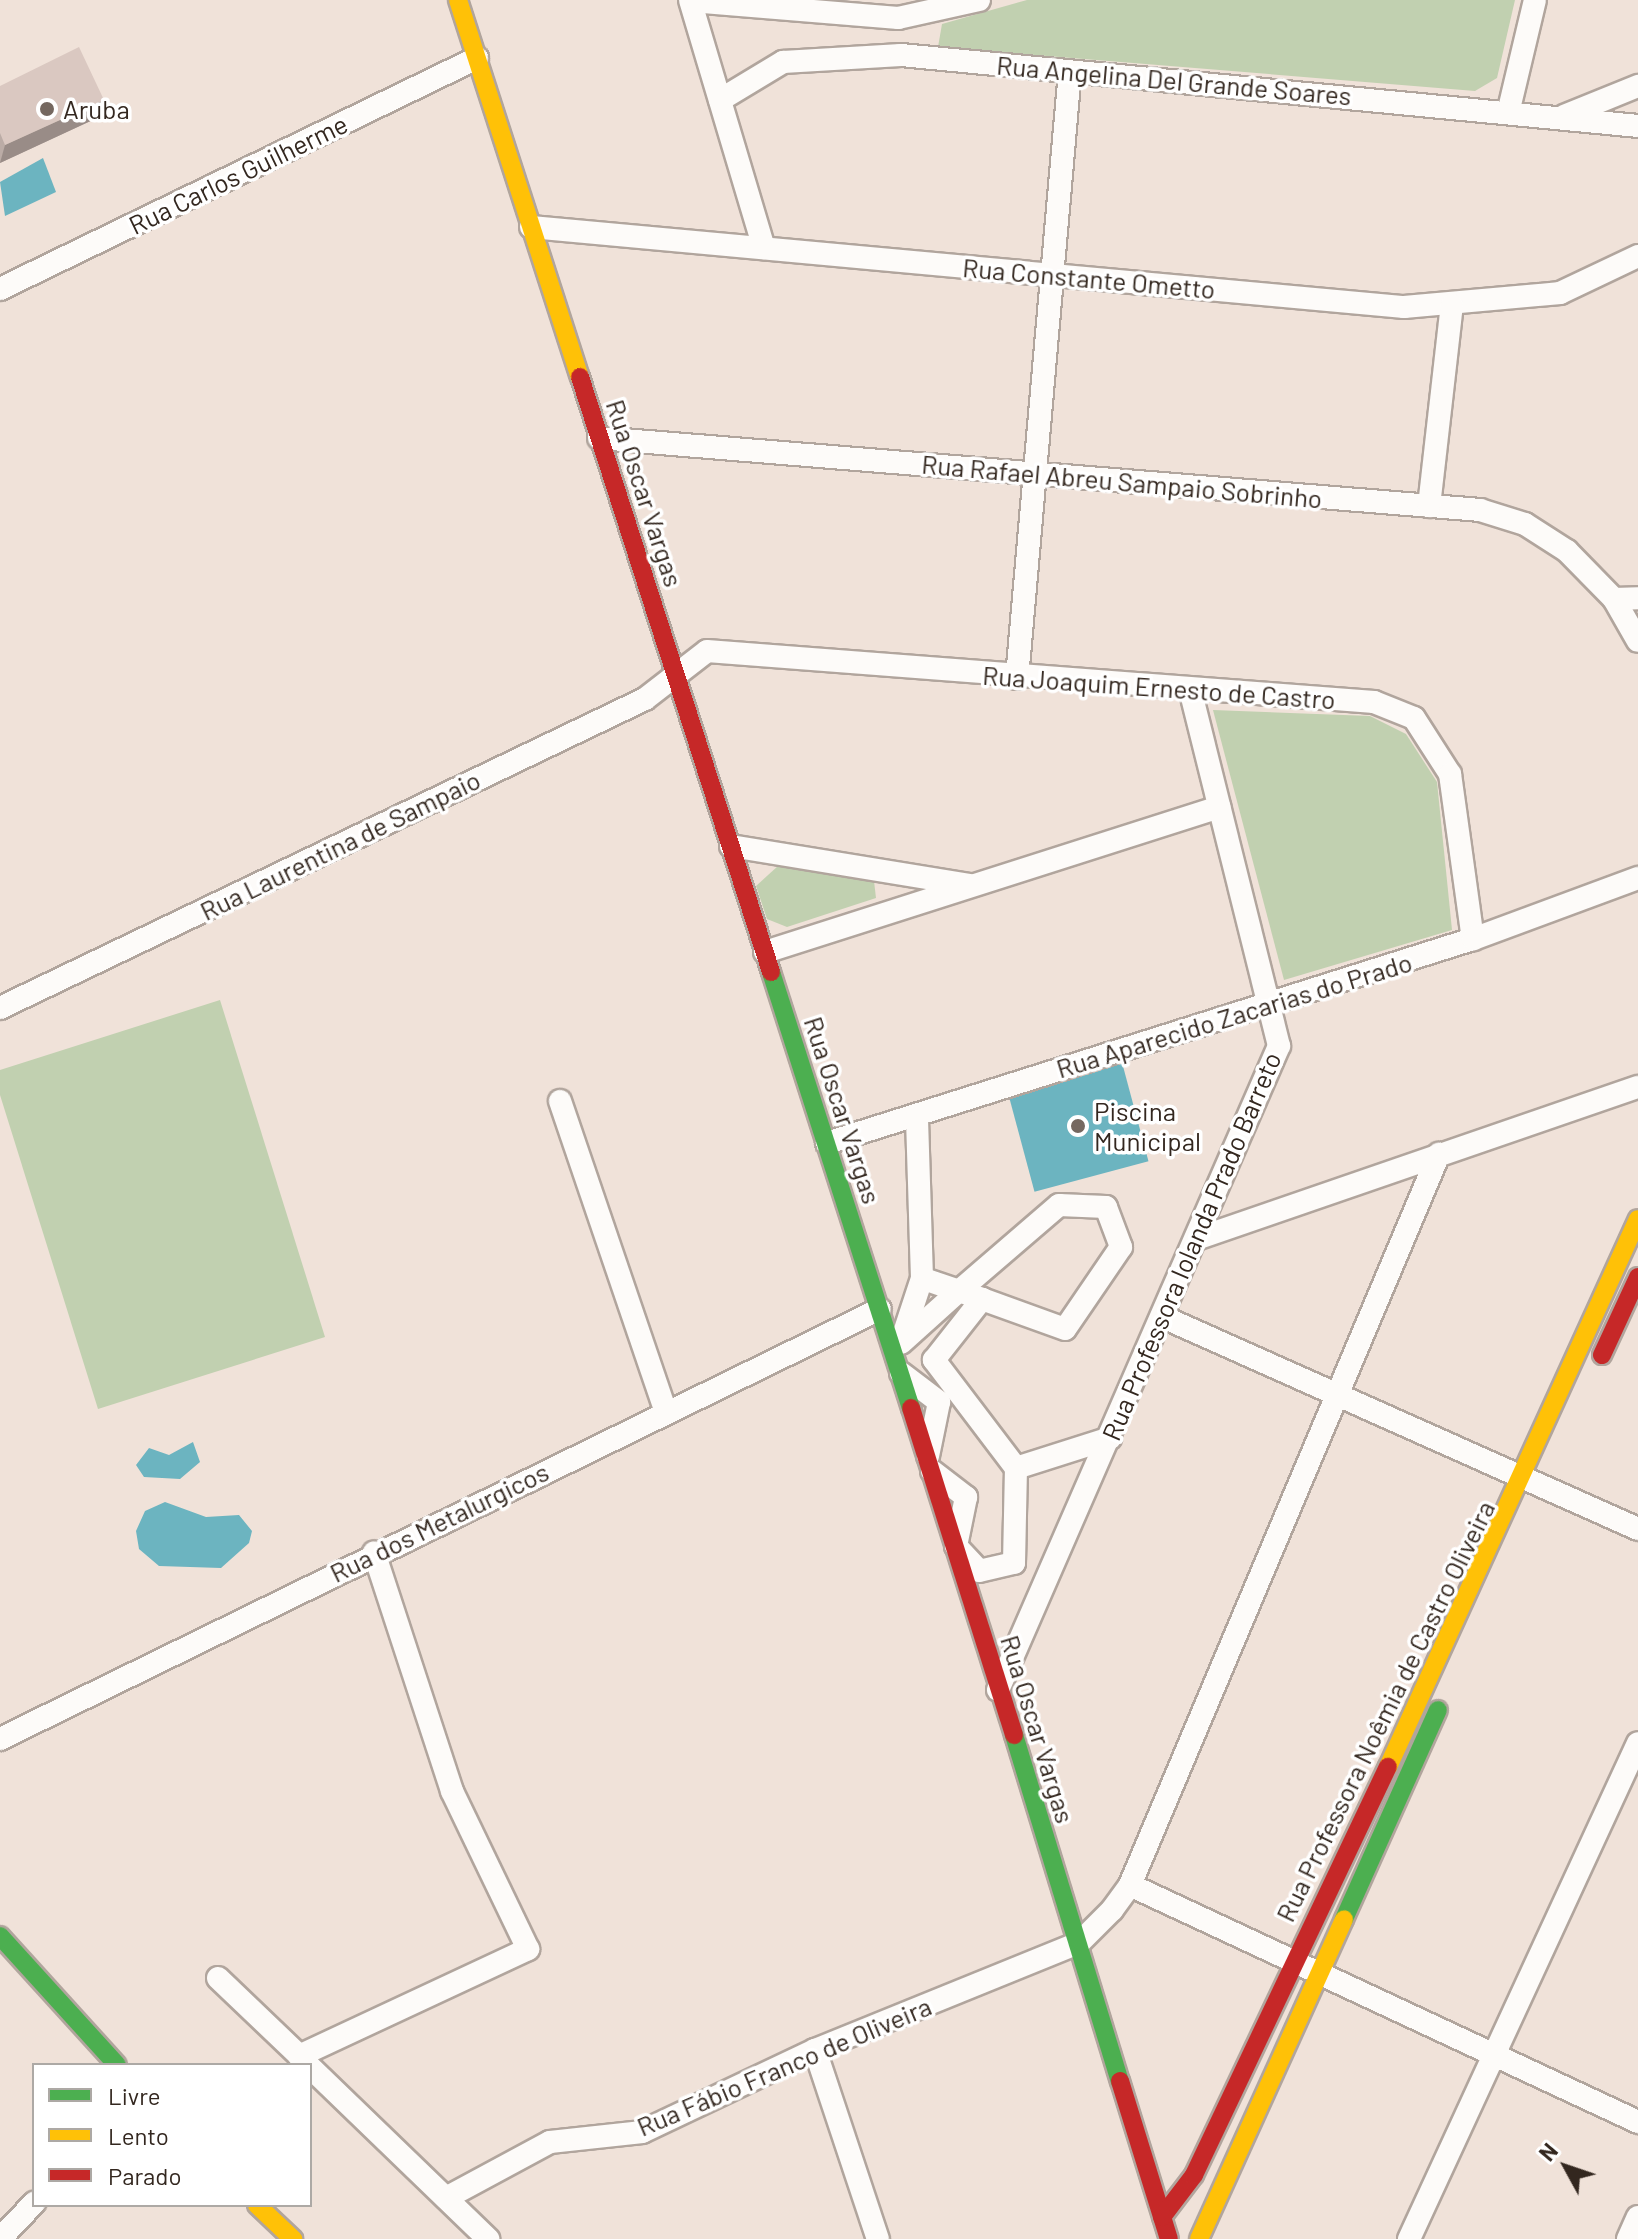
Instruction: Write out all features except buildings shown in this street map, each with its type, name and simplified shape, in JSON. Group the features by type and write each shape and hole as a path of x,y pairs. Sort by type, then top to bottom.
{"street":[{"name":"Rua Oscar Vargas","path":"458,0 880,1309 899,1358"},
{"path":"764,248 690,0 898,18 979,0"},
{"path":"1509,109 1535,0"},
{"path":"898,18 901,55"},
{"name":"Rua Angelina Del Grande Soares","path":"720,100 783,62 901,55 1509,109 1638,126"},
{"name":"Rua Carlos Guilherme","path":"0,289 477,58"},
{"path":"1017,678 1070,71"},
{"path":"1563,116 1638,86"},
{"name":"Rua Constante Ometto","path":"531,227 1052,274 1452,305 1560,293 1638,256"},
{"path":"1429,506 1452,305"},
{"name":"Rua Rafael Abreu Sampaio Sobrinho","path":"599,438 1429,506 1525,524 1576,558 1614,599 1638,641"},
{"path":"1614,599 1638,598"},
{"name":"Rua Joaquim Ernesto de Castro","path":"676,675 707,651 1191,693 1374,702 1414,718 1450,774 1473,939"},
{"name":"Rua Laurentina de Sampaio","path":"0,1008 645,699 676,675"},
{"name":"Rua Professora Iolanda Prado Barreto","path":"998,1691 1279,1046 1191,693"},
{"path":"765,952 1219,807"},
{"path":"731,846 974,885"},
{"name":"Rua Aparecido Zacarias do Prado","path":"827,1143 1473,939 1638,878"},
{"path":"1196,1239 1638,1087"},
{"path":"560,1101 666,1412"},
{"path":"899,1358 922,1278 917,1115"},
{"path":"1079,1943 1130,1885 1334,1393 1439,1154"},
{"path":"899,1358 959,1291 1059,1205 1106,1207 1121,1247 1065,1329 982,1299 959,1291 922,1278"},
{"name":"Rua Professora Noêmia de Castro Oliveira","path":"1529,1513 1539,1477 1638,1219"},
{"path":"1593,1374 1638,1277"},
{"path":"899,1358 939,1402 930,1464 966,1497 956,1546 979,1571 1014,1563 1016,1468 934,1360 982,1299"},
{"name":"Rua dos Metalurgicos","path":"0,1739 374,1552 880,1309"},
{"path":"1163,1317 1334,1393 1539,1477 1638,1529"},
{"path":"1016,1468 1110,1438"},
{"name":"Rua Professora Noêmia de Castro Oliveira","path":"1162,2217 1194,2175 1295,1960 1539,1477"},
{"name":"Rua Oscar Vargas","path":"956,1546 998,1691 1169,2239"},
{"path":"218,1978 306,2063 528,1949 452,1791 374,1552"},
{"name":"Rua Professora Noêmia de Castro Oliveira","path":"1199,2239 1456,1670"},
{"path":"1409,2239 1638,1743"},
{"path":"1130,1885 1494,2052 1638,2122"},
{"path":"0,1936 115,2063"},
{"name":"Rua Fábio Franco de Oliveira","path":"446,2198 550,2142 642,2132 815,2050 1079,1943"},
{"path":"815,2050 877,2238"},
{"path":"312,2069 488,2239"},
{"path":"0,2239 32,2205"},
{"path":"259,2207 293,2239"},
{"path":"1628,2239 1638,2217"}],"green space":[{"path":"1027,0 1515,0 1497,78 1475,91 938,47 942,24"},
{"path":"1213,710 1370,716 1406,734 1437,782 1452,930 1284,980"},
{"path":"778,866 874,881 876,898 787,927 767,919 756,886"},
{"path":"220,1000 325,1337 98,1409 0,1095 0,1070"}],"water":[{"path":"43,158 56,192 5,216 0,182"},
{"name":"Piscina Municipal","path":"1120,1055 1148,1161 1034,1192 1006,1086"},
{"path":"193,1442 200,1462 180,1479 144,1477 136,1465 149,1448 169,1455"},
{"path":"165,1502 206,1517 239,1515 252,1531 249,1543 221,1568 159,1566 139,1549 136,1531 145,1511"}],"traffic: fast":[{"path":"771,972 911,1408"},
{"path":"1344,1919 1438,1710"},
{"path":"1014,1735 1120,2081"},
{"path":"0,1936 115,2063"}],"traffic: slow":[{"path":"458,0 580,377"},
{"path":"1388,1767 1638,1219"},
{"path":"1199,2239 1344,1919"},
{"path":"259,2207 293,2239"}],"traffic: jam":[{"path":"580,377 771,972"},
{"path":"1602,1355 1638,1277"},
{"path":"911,1408 1014,1735"},
{"path":"1162,2217 1194,2175 1388,1767"},
{"path":"1120,2081 1169,2239"}],"place":[{"name":"Aruba","path":"47,109"},
{"name":"Piscina Municipal","path":"1078,1126"}]}
